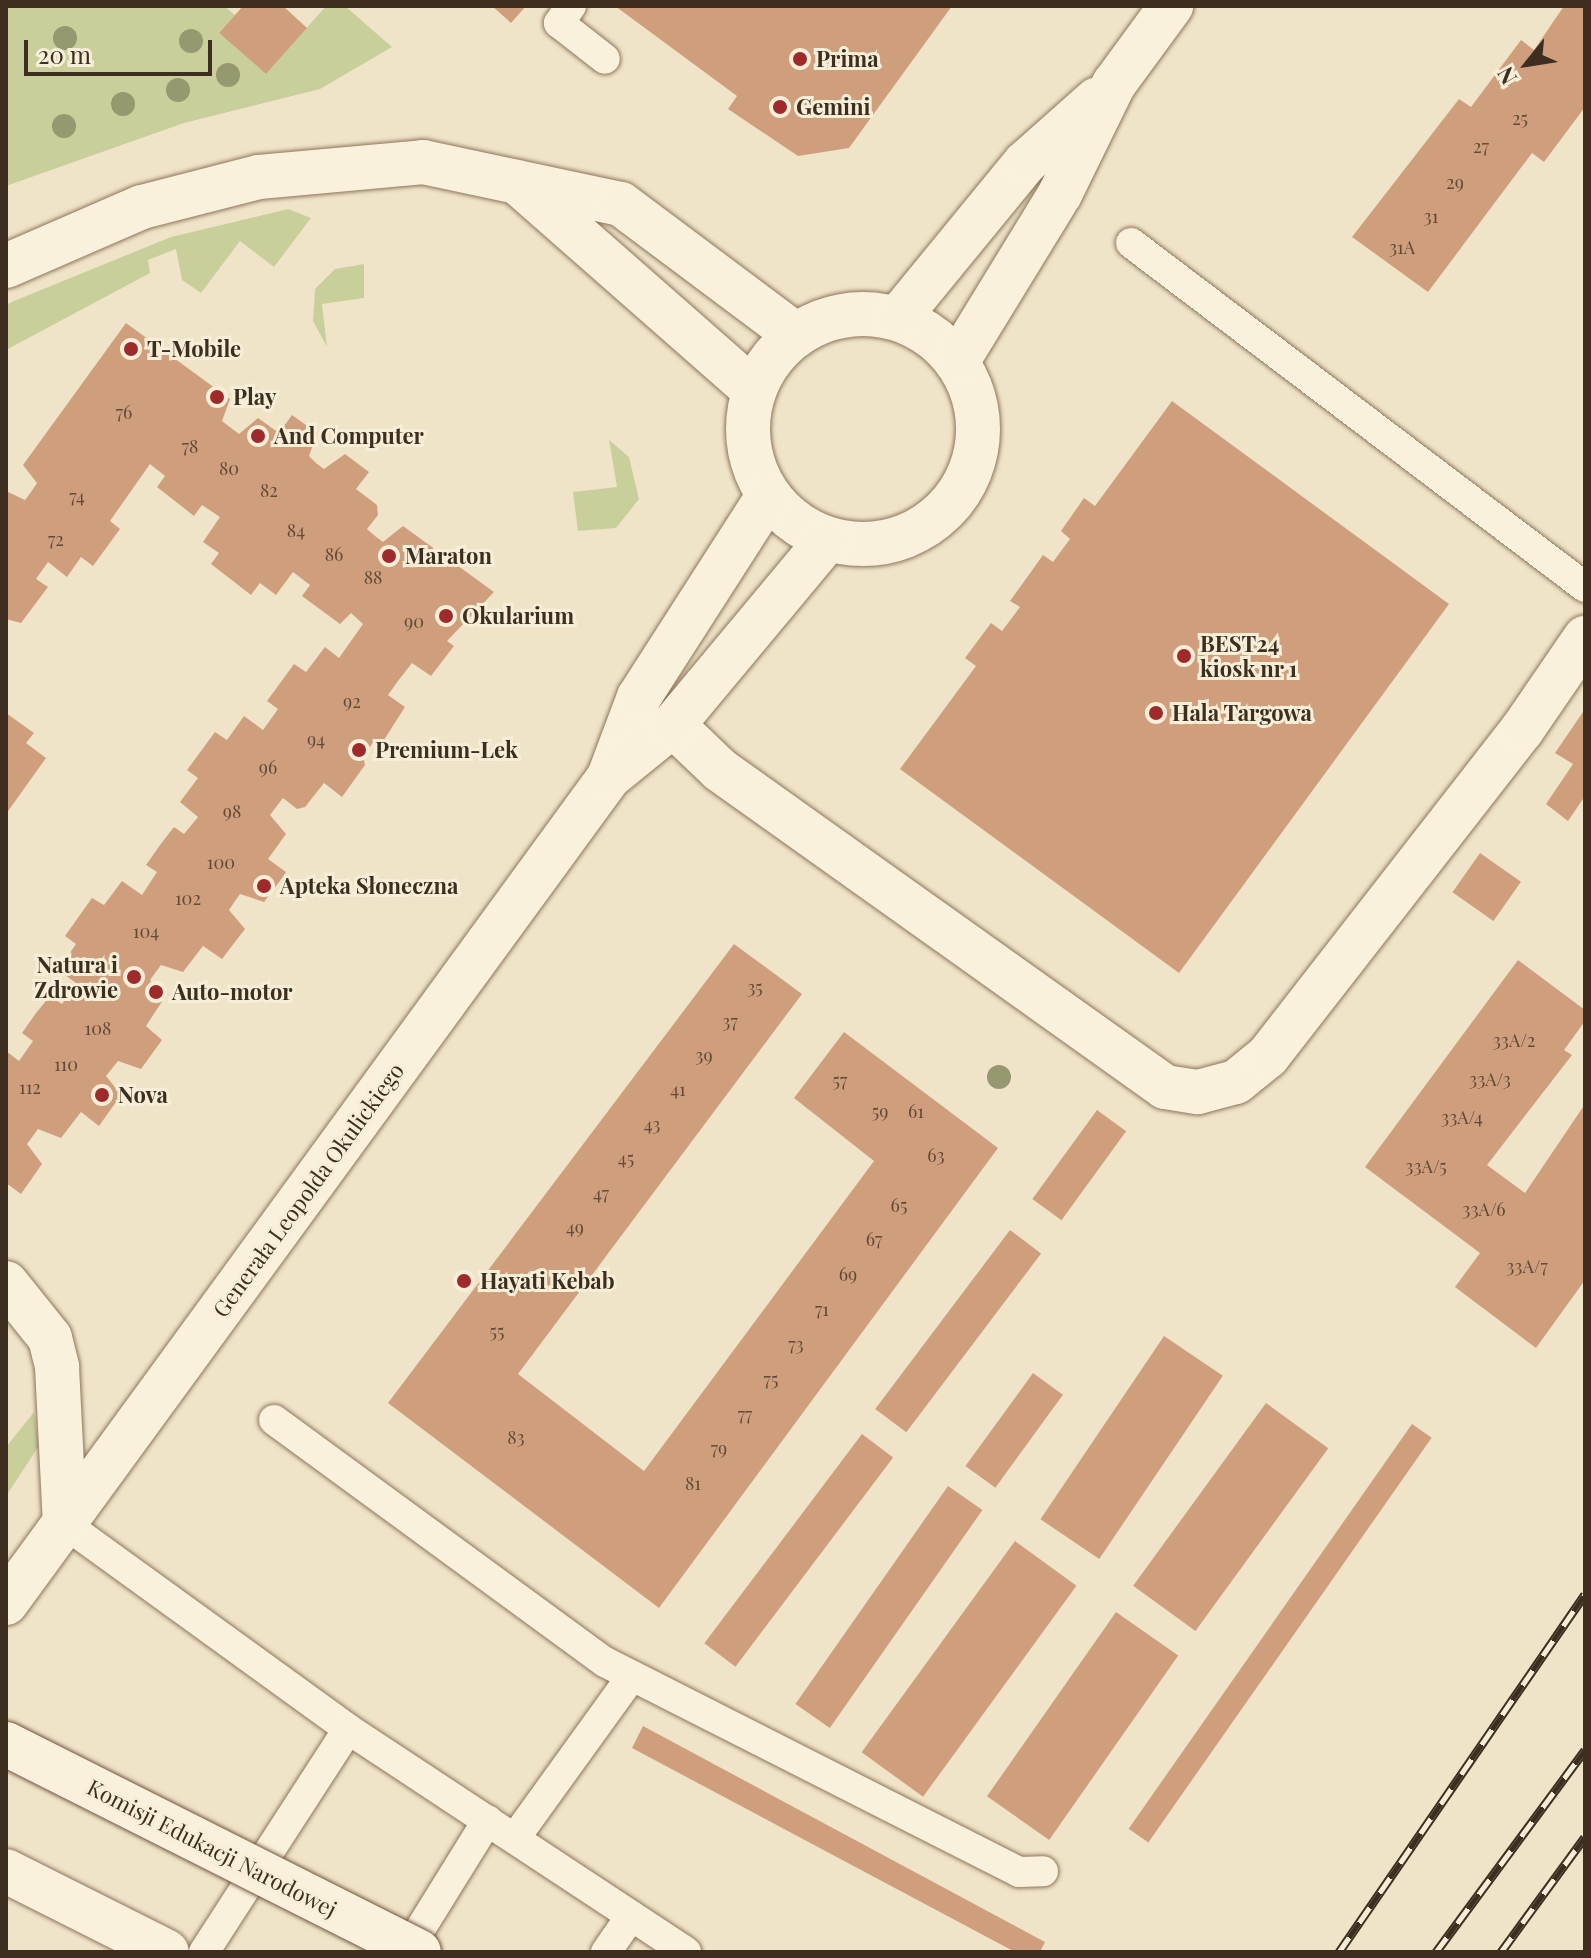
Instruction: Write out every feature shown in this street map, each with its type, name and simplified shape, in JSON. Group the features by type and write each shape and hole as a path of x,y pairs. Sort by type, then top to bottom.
{"street":[{"path":"957,362 1060,194 1114,84 1171,6"},
{"path":"898,318 1025,163 1114,84"},
{"path":"6,266 142,207 259,177 423,162 512,177 621,204 796,335"},
{"path":"512,177 754,390"},
{"path":"862,313 898,318 931,335 957,362 974,397 979,435 972,470 955,501 929,525 896,540 862,545 827,540 794,522 768,496 745,428 754,390 770,359 796,335 828,318 862,313"},
{"name":"Generała Leopolda Okulickiego","path":"609,777 639,697 768,496"},
{"name":"Generała Leopolda Okulickiego","path":"6,1603 609,777 673,725 827,540"},
{"path":"673,725 720,770 1154,1079 1198,1092 1236,1082 1268,1056 1522,730 1585,638"},
{"path":"6,1283 50,1338 61,1413 65,1524"},
{"name":"Komisji Edukacji Narodowej","path":"6,1744 419,1952"},
{"path":"6,1871 167,1952"}],"lane":[{"path":"571,6 559,23 605,59"},
{"path":"1131,243 1585,587"},
{"path":"274,1420 631,1677 1019,1872 1043,1871"},
{"path":"65,1524 348,1729 686,1952"},
{"path":"515,1838 631,1677"},
{"path":"204,1952 348,1729"},
{"path":"406,1952 488,1820"},
{"path":"606,1952 631,1916"}],"green space":[{"path":"6,6 224,6 235,15 219,33 266,74 326,6 345,6 392,47 320,89 184,123 6,186"},
{"path":"288,209 311,218 274,267 240,241 201,293 182,280 176,249 148,260 150,273 6,350 6,305 14,301 171,237"},
{"path":"364,264 364,298 322,304 327,347 313,321 315,289 335,269"},
{"path":"609,440 629,457 639,499 616,528 578,531 573,492 617,487"},
{"path":"34,1412 39,1446 6,1496 6,1447"}],"building":[{"path":"243,6 283,6 307,28 266,74 219,33"},
{"path":"492,6 526,6 511,23"},
{"name":"Prima","path":"615,6 952,6 849,148 798,156 728,109 737,96"},
{"path":"1564,6 1585,6 1585,107 1544,162 1532,153 1428,292 1352,237 1459,99 1471,107 1521,40 1534,50"},
{"path":"126,323 230,399 222,421 239,434 258,418 279,433 292,415 317,433 309,456 324,469 345,454 369,472 356,489 377,505 378,515 367,529 383,542 403,526 494,592 447,641 454,646 431,676 412,663 398,681 388,695 405,707 384,740 375,740 363,756 365,765 342,797 324,783 305,807 297,809 283,798 270,815 286,834 268,859 286,872 264,902 240,894 229,910 245,929 222,959 203,946 183,972 161,965 150,980 163,1000 146,1026 162,1040 141,1069 118,1061 106,1076 121,1095 99,1126 81,1112 61,1138 38,1129 27,1144 42,1164 21,1194 6,1183 6,1051 19,1061 33,1041 22,1033 36,1013 50,996 62,1004 76,983 58,970 76,944 65,936 92,898 104,905 122,881 142,895 157,872 146,865 160,845 174,827 184,834 198,817 180,802 198,778 187,770 215,732 227,740 244,716 263,730 278,709 267,701 294,664 306,672 325,647 339,658 363,624 351,613 340,624 302,596 310,585 293,572 276,595 260,583 251,595 211,564 219,553 203,542 220,517 202,505 194,516 157,487 165,476 150,464 110,521 120,529 93,566 81,557 67,577 48,562 36,579 48,587 21,623 6,619 6,491 25,500 31,492 37,483 23,465"},
{"name":"Hala Targowa","path":"1172,401 1449,604 1179,973 900,769 976,666 965,658 991,623 1002,631 1020,607 1010,601 1043,555 1053,562 1070,539 1061,531 1084,498 1095,506"},
{"path":"1585,709 1585,796 1568,821 1546,804 1573,764 1555,753"},
{"path":"6,713 34,733 26,743 46,758 6,814"},
{"path":"1480,853 1521,882 1493,921 1452,892"},
{"path":"734,944 802,994 518,1374 644,1471 874,1161 794,1098 844,1032 998,1148 659,1608 388,1403"},
{"path":"1518,960 1585,1010 1585,1021 1564,1050 1572,1055 1487,1165 1525,1193 1585,1104 1585,1280 1536,1348 1455,1287 1480,1253 1365,1167"},
{"path":"1097,1110 1126,1131 1061,1220 1032,1199"},
{"path":"1010,1230 1041,1253 906,1432 875,1409"},
{"path":"1164,1336 1223,1376 1099,1559 1040,1519"},
{"path":"1033,1373 1063,1395 995,1488 965,1466"},
{"path":"1266,1403 1328,1448 1195,1631 1133,1586"},
{"path":"1412,1424 1432,1438 1148,1842 1129,1829"},
{"path":"862,1434 893,1457 735,1667 704,1643"},
{"path":"948,1486 982,1510 830,1728 795,1704"},
{"path":"1015,1541 1076,1586 923,1797 862,1752"},
{"path":"1116,1612 1178,1656 1049,1840 987,1796"},
{"path":"643,1726 1045,1942 1040,1952 1015,1952 632,1748"}],"railway":[{"path":"1339,1952 1585,1594"},
{"path":"1436,1952 1585,1750"},
{"path":"1501,1952 1585,1837"}],"place":[{"name":"Prima","path":"800,59"},
{"name":"Gemini","path":"780,107"},
{"name":"T-Mobile","path":"131,349"},
{"name":"Play","path":"217,397"},
{"name":"And Computer","path":"258,436"},
{"name":"Maraton","path":"389,556"},
{"name":"Okularium","path":"446,616"},
{"name":"BEST24 kiosk nr 1","path":"1184,656"},
{"name":"Hala Targowa","path":"1156,713"},
{"name":"Premium-Lek","path":"359,750"},
{"name":"Apteka Słoneczna","path":"264,886"},
{"name":"Natura i Zdrowie","path":"134,977"},
{"name":"Auto-motor","path":"156,992"},
{"name":"Nova","path":"102,1095"},
{"name":"Hayati Kebab","path":"464,1281"}]}
